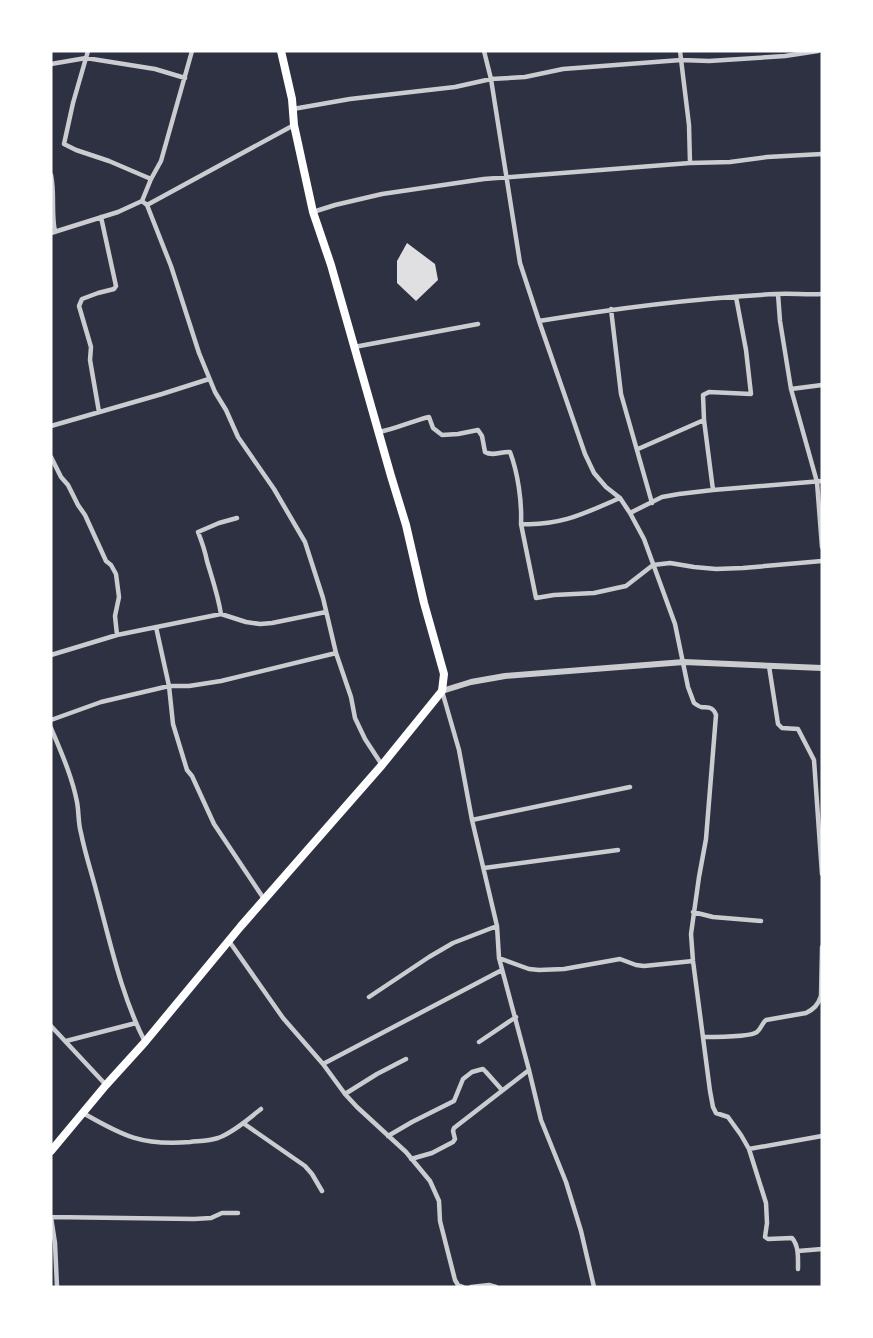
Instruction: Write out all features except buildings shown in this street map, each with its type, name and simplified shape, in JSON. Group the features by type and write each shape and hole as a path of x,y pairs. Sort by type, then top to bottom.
{"main road":[{"path":"51,1151 382,765 442,691 444,674 424,603 406,525 331,265 313,212 281,51"}],"street":[{"path":"88,51 64,144 151,179"},
{"path":"192,51 161,161 151,179 145,203 171,266 214,392 226,410 238,437 274,489 305,542 323,598 355,718 382,765"},
{"path":"484,51 491,79 520,263 538,321 585,454 594,473 620,498 644,539 675,624 688,687 694,703 715,711 706,839 691,934 713,1107 716,1113 728,1118 735,1125 749,1149 766,1203 765,1237 768,1239 792,1238 798,1251 798,1269"},
{"path":"680,51 689,125 690,163"},
{"path":"293,109 350,99 455,87 491,79 525,77 563,69 681,60 709,61 785,56 818,51"},
{"path":"51,64 87,58 155,69 185,78"},
{"path":"51,175 53,233 145,203 294,125"},
{"path":"313,212 391,192 484,179 822,154"},
{"path":"99,412 90,360 91,347 79,306 82,299 98,292 114,289 116,286 101,217"},
{"path":"778,294 791,389 819,481 822,548"},
{"path":"538,321 611,309 736,297 822,294"},
{"path":"714,490 704,420 704,395 709,392 752,393 736,297"},
{"path":"611,309 621,394 652,503"},
{"path":"354,347 478,324"},
{"path":"51,426 209,379"},
{"path":"791,389 822,385"},
{"path":"379,432 429,417 433,428 442,435 478,430 487,454 510,452 518,486 521,524 536,598 594,593 626,586 653,565 670,562 694,567 725,569 822,561"},
{"path":"638,449 704,420"},
{"path":"51,457 84,515 106,561 116,574 119,597 115,616 117,635"},
{"path":"630,513 662,497 819,481"},
{"path":"521,524 535,525 564,521 620,498"},
{"path":"221,614 205,549 198,532 237,518"},
{"path":"51,655 117,635 221,614 260,624 326,612"},
{"path":"156,627 169,686 173,723 187,770 192,776 213,824 264,900"},
{"path":"51,720 101,702 169,686 189,686 221,681 336,653"},
{"path":"594,1287 581,1231 566,1182 541,1120 502,970 497,926 472,820 459,750 442,691 471,682 506,676 684,662 822,668"},
{"path":"769,666 778,724 782,728 798,729 814,760 822,874"},
{"path":"51,729 77,800 80,832 87,864 118,973 145,1042"},
{"path":"814,760 822,759"},
{"path":"472,820 630,787"},
{"path":"484,868 618,850"},
{"path":"693,912 761,921"},
{"path":"369,997 429,957 453,944 497,926"},
{"path":"229,941 283,1018 323,1064 345,1094 406,1152 430,1182 440,1202 440,1221 455,1280 463,1287"},
{"path":"703,1037 751,1035 759,1031 765,1020 810,1011 819,1004 821,996 822,947"},
{"path":"499,958 539,970 564,969 620,959 644,966 693,961"},
{"path":"323,1064 502,970"},
{"path":"479,1042 516,1017"},
{"path":"66,1041 136,1023"},
{"path":"51,1026 106,1085"},
{"path":"345,1094 406,1059"},
{"path":"388,1136 454,1101 463,1079 472,1072 483,1070 502,1090"},
{"path":"411,1159 432,1153 453,1142 454,1128 529,1070"},
{"path":"83,1113 118,1133 142,1141 171,1144 218,1137 243,1123 261,1109"},
{"path":"243,1123 305,1166 322,1191"},
{"path":"749,1149 822,1136"},
{"path":"55,1286 55,1243 51,1217 194,1219 211,1218 222,1213 238,1213"},
{"path":"798,1251 822,1249"},
{"path":"471,1287 489,1285 496,1287"}]}
